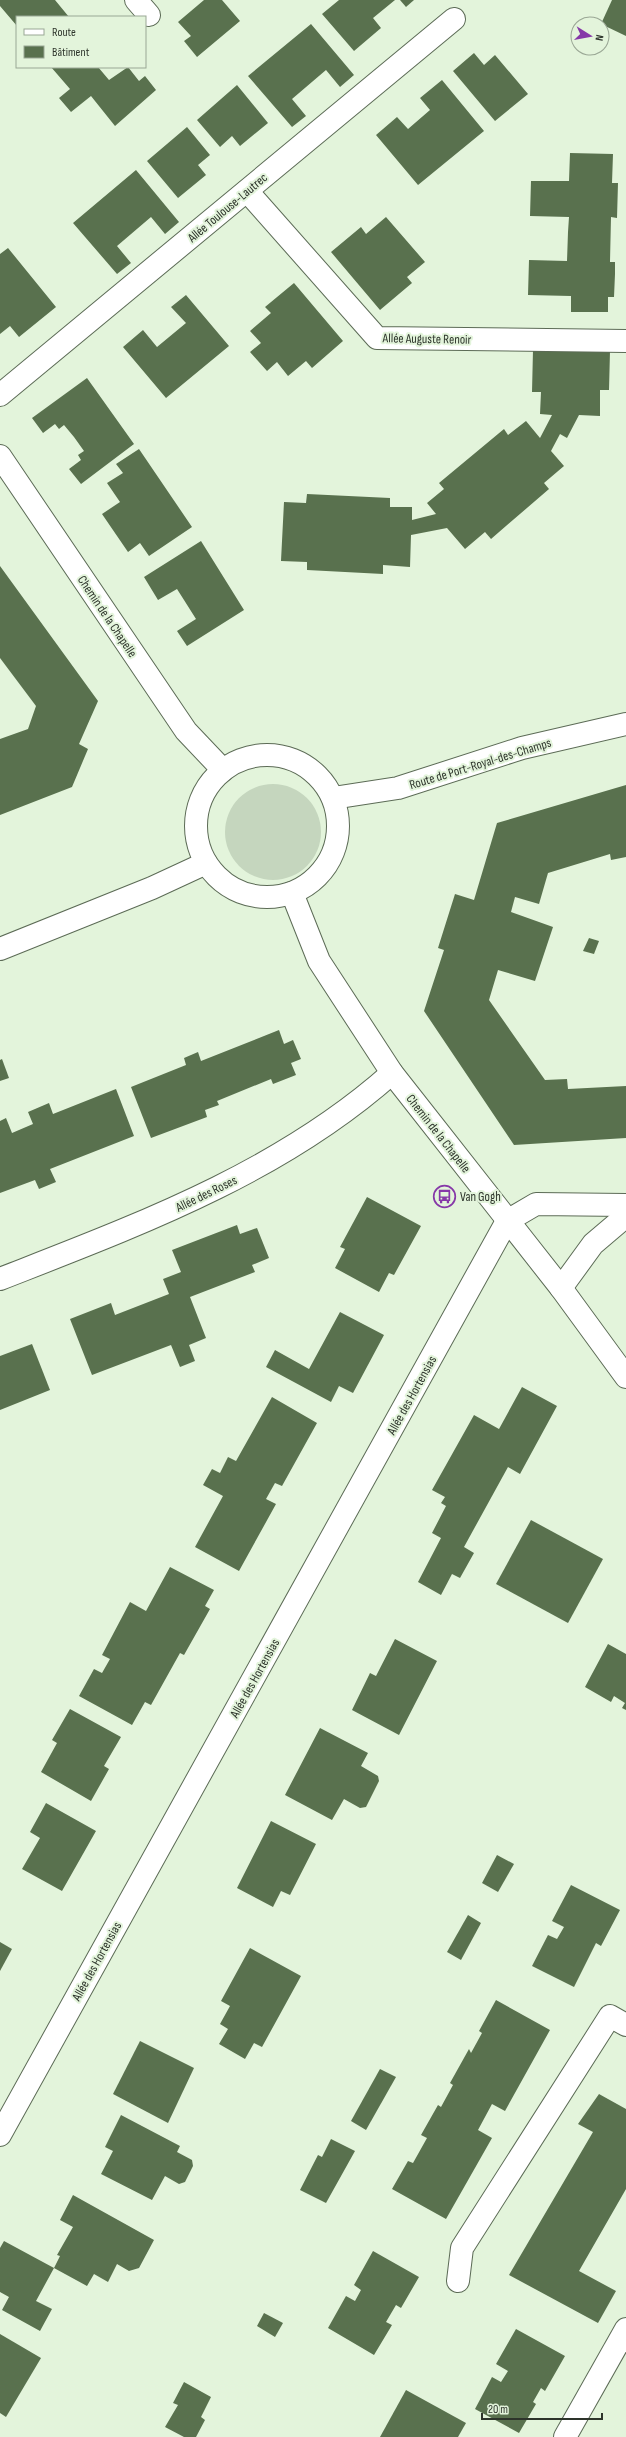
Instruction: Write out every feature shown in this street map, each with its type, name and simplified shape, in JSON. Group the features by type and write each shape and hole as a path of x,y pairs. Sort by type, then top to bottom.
{"street":[{"name":"Allée Toulouse-Lautrec","path":"0,395 454,19"},
{"name":"Allée Auguste Renoir","path":"247,191 377,338 626,341"},
{"name":"Chemin de la Chapelle","path":"0,456 186,731 223,770"},
{"name":"Route de Port-Royal-des-Champs","path":"332,798 398,788 522,748 626,724"},
{"path":"263,755 285,757 304,765 321,780 332,798 338,820 336,843 327,864 312,881 292,892 273,897 235,890 218,878 206,863 197,844 195,823 199,803 209,785 223,770 242,759 263,755"},
{"path":"0,949 152,888 206,863"},
{"name":"Chemin de la Chapelle","path":"292,892 319,961 392,1073 561,1288 626,1377"},
{"name":"Allée des Roses","path":"0,1279 151,1220 274,1159 360,1102 392,1073"},
{"path":"507,1220 536,1204 626,1205"},
{"path":"561,1288 593,1244 626,1216"},
{"name":"Allée des Hortensias","path":"0,2135 507,1220"},
{"path":"458,2280 462,2248 610,2016 626,2025"},
{"path":"565,2437 626,2329"}],"green space":[{"path":"273,784 291,787 307,798 318,814 321,832 318,850 307,866 291,877 273,880 255,877 239,866 228,850 225,832 228,814 239,798 255,787"}],"building":[{"path":"0,0 55,0 68,16 16,16 16,25 0,6"},
{"path":"204,0 222,0 240,21 197,57 184,41 191,36 178,22"},
{"path":"339,0 395,0 373,18 381,28 354,51 322,14"},
{"path":"400,0 414,0 406,7"},
{"path":"612,0 626,0 626,36 610,28 610,16 605,16"},
{"path":"311,24 354,75 340,87 326,70 292,99 306,116 292,127 248,76"},
{"path":"474,53 484,65 495,55 528,94 495,121 453,71"},
{"path":"52,68 99,68 109,80 129,68 139,81 145,76 156,90 115,126 91,96 71,112 59,98 70,89"},
{"path":"442,80 484,131 418,185 376,135 397,117 408,129 430,110 420,98"},
{"path":"237,85 268,123 240,146 232,136 220,147 197,120"},
{"path":"187,127 210,155 198,165 206,175 178,198 147,161"},
{"path":"570,153 613,154 612,183 618,183 617,218 611,217 610,262 615,262 615,274 614,297 608,297 608,312 571,312 571,296 528,295 529,260 567,261 569,217 530,216 531,181 569,181"},
{"path":"136,170 179,222 165,234 151,217 117,246 131,263 117,274 73,223"},
{"path":"386,217 425,262 407,277 412,283 380,310 331,252 361,227 366,234"},
{"path":"8,248 56,307 19,337 10,326 0,334 0,254"},
{"path":"294,283 343,341 312,368 306,361 288,376 277,362 267,371 250,352 261,343 250,331 271,313 265,307"},
{"path":"186,295 229,346 166,398 123,347 143,330 157,347 186,323 171,307"},
{"path":"533,350 610,351 609,390 600,390 600,416 579,415 567,438 560,434 551,451 564,466 544,483 549,489 491,539 485,532 465,549 447,528 411,535 410,567 383,565 383,574 307,570 307,562 281,561 284,502 306,503 307,494 390,498 390,507 412,507 412,520 436,514 427,503 444,489 439,483 504,429 508,435 526,421 540,438 552,415 540,414 541,392 532,392"},
{"path":"87,378 134,444 81,484 69,469 81,460 78,455 84,451 74,437 64,425 59,429 55,424 43,433 32,418"},
{"path":"139,449 192,527 149,556 140,543 128,552 102,514 120,502 107,483 123,473 116,464"},
{"path":"201,541 244,610 187,646 177,631 196,619 177,589 158,600 144,577"},
{"path":"0,566 98,701 79,744 88,749 72,787 0,815 0,739 28,729 36,706 0,658"},
{"path":"626,785 626,857 611,860 610,854 548,873 539,904 515,897 511,912 553,927 535,981 498,970 489,1000 545,1080 567,1079 568,1089 626,1086 626,1138 514,1145 424,1011 444,950 438,948 455,894 474,900 497,823"},
{"path":"589,938 599,941 594,954 583,951"},
{"path":"279,1030 284,1044 293,1040 301,1059 291,1063 296,1075 273,1084 271,1079 217,1101 219,1105 205,1110 207,1117 151,1138 131,1087 186,1065 184,1058 198,1052 201,1061"},
{"path":"2,1059 9,1078 0,1081 0,1060"},
{"path":"116,1089 134,1136 50,1169 56,1182 39,1189 35,1180 0,1193 0,1121 6,1118 12,1133 33,1124 28,1112 49,1103 53,1114"},
{"path":"367,1197 421,1226 394,1275 389,1273 379,1292 335,1268 345,1249 340,1247"},
{"path":"237,1225 240,1234 257,1228 269,1258 252,1265 255,1272 190,1297 206,1338 189,1345 195,1361 180,1367 171,1345 92,1375 70,1319 111,1303 115,1315 169,1294 163,1279 181,1272 172,1250"},
{"path":"340,1312 384,1335 353,1393 339,1386 331,1402 266,1367 275,1350 309,1369"},
{"path":"32,1344 50,1390 0,1410 0,1356"},
{"path":"522,1387 557,1406 520,1474 508,1467 464,1547 474,1553 460,1578 452,1574 441,1595 418,1582 441,1538 432,1533 446,1506 441,1503 445,1497 432,1490 474,1415 499,1429"},
{"path":"272,1397 317,1423 282,1486 275,1483 266,1499 276,1504 239,1571 195,1547 223,1496 203,1485 212,1469 220,1473 228,1457 236,1461"},
{"path":"531,1520 603,1559 568,1623 496,1584"},
{"path":"170,1567 214,1590 205,1606 210,1609 184,1655 180,1653 151,1705 145,1702 132,1725 79,1696 94,1669 102,1673 110,1659 102,1655 130,1602 146,1611"},
{"path":"395,1639 437,1661 399,1735 352,1710 370,1673 376,1676"},
{"path":"608,1644 626,1654 626,1710 622,1708 625,1703 614,1696 611,1702 585,1687"},
{"path":"70,1709 121,1737 104,1766 109,1769 91,1801 41,1772 57,1743 52,1740"},
{"path":"320,1728 368,1753 361,1766 378,1776 379,1781 366,1807 360,1808 344,1799 332,1820 285,1795"},
{"path":"46,1803 96,1831 62,1891 22,1869 40,1838 30,1832"},
{"path":"271,1821 316,1844 290,1895 281,1891 273,1907 237,1888"},
{"path":"497,1855 514,1864 498,1892 482,1883"},
{"path":"571,1885 620,1910 601,1946 596,1943 574,1987 532,1966 548,1935 557,1939 564,1927 552,1921"},
{"path":"468,1915 481,1923 461,1960 447,1952"},
{"path":"0,1942 12,1949 0,1971"},
{"path":"250,1948 301,1976 262,2047 254,2043 245,2059 219,2044 228,2029 220,2024 230,2006 221,2001"},
{"path":"496,2000 550,2030 505,2111 492,2104 478,2130 492,2138 446,2219 392,2189 408,2161 413,2163 427,2138 421,2135 438,2105 441,2107 453,2085 450,2083 469,2049 471,2053 482,2033 479,2031"},
{"path":"140,2041 194,2068 168,2123 113,2094"},
{"path":"380,2069 396,2077 366,2130 351,2121"},
{"path":"599,2094 626,2109 626,2189 579,2271 616,2291 598,2323 509,2275 593,2132 578,2124"},
{"path":"121,2115 180,2146 177,2152 192,2160 193,2166 185,2182 179,2184 165,2176 152,2200 101,2174 113,2151 105,2147"},
{"path":"331,2139 355,2151 326,2203 300,2190 318,2155 322,2157"},
{"path":"73,2195 154,2240 139,2268 129,2271 117,2264 108,2282 94,2274 87,2286 54,2268 60,2256 57,2255 73,2227 60,2220"},
{"path":"4,2241 54,2268 36,2301 52,2309 40,2331 2,2310 9,2297 0,2292 0,2248"},
{"path":"373,2251 419,2277 401,2308 396,2305 386,2322 392,2325 374,2355 328,2328 346,2296 355,2301 361,2290 354,2285"},
{"path":"264,2313 283,2323 275,2337 257,2326"},
{"path":"516,2329 565,2356 545,2391 541,2388 533,2402 536,2404 519,2433 475,2409 492,2377 501,2382 508,2371 496,2364"},
{"path":"0,2334 41,2358 6,2417 0,2413"},
{"path":"184,2382 211,2397 201,2417 205,2420 196,2437 184,2437 165,2427 178,2405 173,2403"},
{"path":"406,2390 466,2423 458,2437 380,2437"}],"place":[{"name":"Van Gogh","path":"444,1196"}]}
